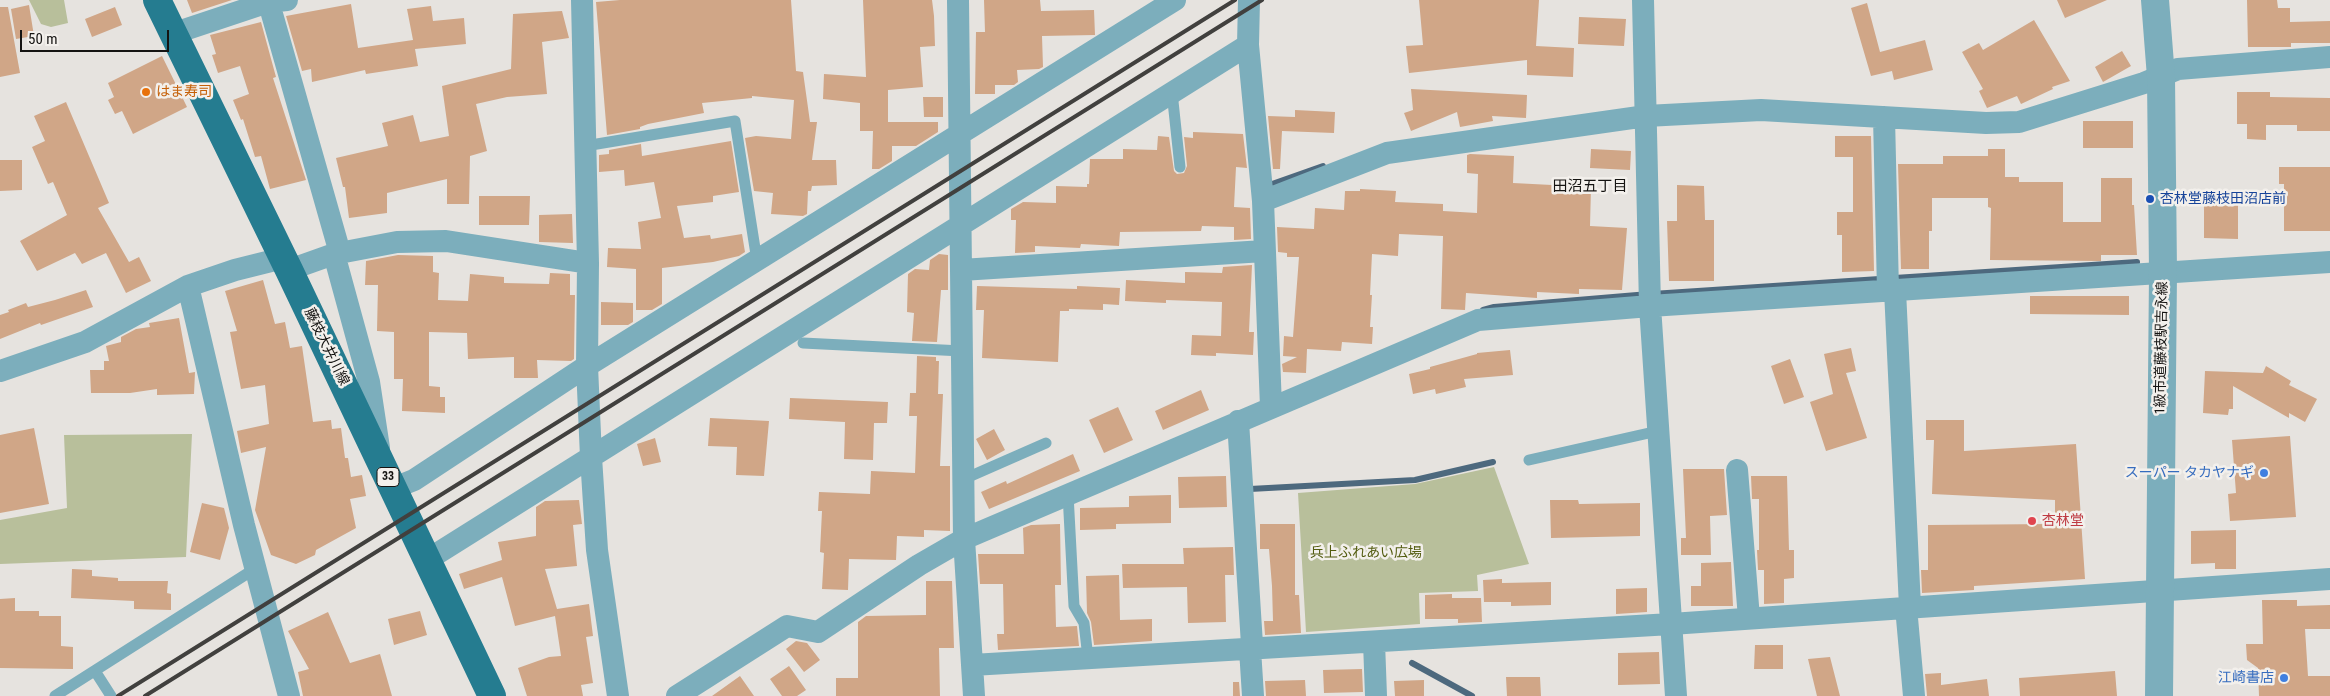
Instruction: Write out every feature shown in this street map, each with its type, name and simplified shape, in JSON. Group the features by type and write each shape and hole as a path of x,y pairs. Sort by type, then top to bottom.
{"main road":[{"name":"藤枝大井川線","path":"157,0 394,488 492,696"}],"street":[{"path":"582,0 588,262 587,366 591,457 597,550 618,696"},
{"path":"958,0 964,530 974,696"},
{"path":"394,488 414,480 587,366 1175,0"},
{"path":"1249,0 1248,44 1263,200 1271,407"},
{"path":"1643,0 1650,297 1676,696"},
{"name":"1級市道藤枝駅吉永線","path":"2155,0 2161,77 2163,273 2158,590 2159,696"},
{"path":"172,34 274,1 369,382 381,461"},
{"path":"427,560 1248,44"},
{"path":"1263,200 1387,153 1646,116 1761,110 1986,123 2019,122 2161,77 2178,69 2330,57"},
{"path":"1884,117 1890,284 1902,449 1908,607 1914,696"},
{"path":"0,371 85,342 188,286 235,270 286,264 397,242 446,241 588,262"},
{"path":"961,270 1264,251"},
{"path":"677,696 787,626 818,632 919,565 964,530 1068,494 1478,320 1650,297 1890,284 2163,273 2330,262"},
{"path":"188,286 244,525 289,696"},
{"path":"1238,421 1252,645 1250,649 1253,696"},
{"path":"1737,470 1748,618"},
{"path":"972,665 1671,624 2330,579"},
{"path":"1374,642 1376,696"}],"lane":[{"path":"1172,92 1180,167"},
{"path":"585,146 735,121 757,261"},
{"path":"803,343 962,351"},
{"path":"1529,460 1658,431"},
{"path":"964,478 1046,443"},
{"path":"1068,494 1074,606 1084,623 1088,658"},
{"path":"55,696 256,568"},
{"path":"95,671 111,696"}],"green space":[{"path":"29,0 64,0 68,23 51,27 41,24"},
{"path":"192,434 186,557 0,564 0,520 67,508 64,435"},
{"name":"兵上ふれあい広場","path":"1494,467 1529,564 1477,575 1478,591 1419,593 1420,624 1306,632 1298,493 1415,484"}],"building":[{"path":"187,0 232,0 192,13"},
{"path":"620,0 791,0 796,71 803,72 810,122 817,122 812,160 836,160 837,185 812,186 811,191 808,191 807,214 803,216 771,214 773,193 754,191 745,138 756,136 791,139 794,100 752,96 752,98 702,103 704,113 648,124 640,127 640,129 607,135 596,2"},
{"path":"863,0 932,0 934,16 935,46 920,47 923,87 888,90 888,122 938,122 938,132 916,146 892,146 892,161 879,169 872,169 873,131 860,131 860,103 823,99 824,74 866,77"},
{"path":"984,0 1040,0 1041,11 1094,10 1095,35 1042,36 1043,67 1039,69 1017,70 1018,82 1014,85 995,85 995,94 975,94 976,32 985,32"},
{"path":"1419,0 1539,0 1536,46 1574,48 1573,77 1527,75 1527,60 1409,73 1406,46 1423,45"},
{"path":"2057,0 2107,0 2065,18"},
{"path":"2247,0 2277,0 2278,8 2290,8 2290,22 2330,21 2330,43 2291,43 2291,47 2248,47"},
{"path":"1867,3 1880,52 1925,40 1933,70 1894,80 1892,71 1871,76 1851,8"},
{"path":"351,4 358,48 413,40 407,9 431,6 433,21 464,18 466,44 415,49 418,66 366,74 365,70 312,82 311,69 302,71 286,16"},
{"path":"29,5 34,36 16,39 11,9"},
{"path":"0,7 8,7 20,73 0,77"},
{"path":"115,7 122,25 92,37 85,19"},
{"path":"562,11 569,38 542,42 547,94 507,97 476,104 487,151 470,156 469,204 447,204 447,179 387,193 387,213 349,218 345,187 343,187 336,158 388,146 382,123 413,115 420,142 449,136 442,86 511,69 513,14"},
{"path":"1579,17 1626,19 1624,46 1578,44"},
{"path":"2034,20 2070,81 2052,87 2053,89 2021,104 2017,96 1987,108 1979,91 1983,89 1962,52 1979,43 1983,50"},
{"path":"261,22 276,77 273,78 306,180 270,189 261,156 255,157 243,119 241,120 233,100 249,94 240,66 218,73 212,55 216,54 210,35"},
{"path":"2122,51 2131,66 2103,82 2095,67"},
{"path":"162,56 187,107 133,134 122,111 115,114 108,100 114,97 108,83"},
{"path":"1411,89 1527,95 1526,118 1492,116 1493,121 1460,127 1457,112 1411,131 1404,113 1413,110"},
{"path":"2237,92 2270,92 2270,97 2330,98 2330,131 2297,131 2297,125 2266,125 2266,140 2247,139 2247,124 2237,124"},
{"path":"923,97 943,97 943,117 924,117"},
{"path":"66,102 109,203 98,208 129,262 139,257 151,281 126,293 106,253 82,264 75,253 37,271 20,241 67,215 53,182 48,184 32,147 45,141 34,116"},
{"path":"1295,110 1335,112 1334,133 1282,131 1280,169 1273,169 1268,116 1295,117"},
{"path":"2083,121 2133,121 2133,148 2083,148"},
{"path":"1193,132 1243,134 1247,168 1236,167 1234,207 1250,208 1251,239 1234,240 1234,227 1202,226 1201,231 1120,232 1119,246 1081,244 1080,248 1035,246 1035,252 1015,253 1016,220 1011,220 1011,209 1023,202 1056,203 1056,186 1087,187 1087,184 1089,184 1090,159 1123,159 1123,149 1157,150 1158,136 1169,137 1174,171 1177,174 1184,173 1187,166 1184,137 1193,138"},
{"path":"1835,136 1871,136 1874,271 1842,272 1842,235 1837,235 1837,212 1853,212 1853,157 1835,157"},
{"path":"731,141 739,192 713,196 713,202 677,206 684,238 710,235 711,239 742,234 745,252 739,256 713,262 662,268 662,304 652,310 636,310 636,269 607,267 608,248 641,249 638,222 661,218 654,182 625,186 624,170 599,172 599,155 609,154 609,150 641,144 642,156"},
{"path":"1591,149 1631,151 1630,170 1590,168"},
{"path":"1988,149 2005,149 2005,177 2019,177 2019,182 2063,182 2063,222 2101,222 2101,178 2132,178 2132,205 2134,205 2137,255 2101,255 2101,261 1990,260 1991,208 1988,207 1988,198 1932,198 1932,231 1929,231 1929,269 1901,269 1898,164 1943,164 1943,156 1988,156"},
{"path":"1467,155 1514,156 1513,183 1591,187 1590,226 1627,228 1622,290 1579,289 1579,294 1537,292 1537,298 1466,293 1465,310 1441,309 1443,236 1399,234 1398,256 1372,254 1370,327 1373,327 1372,344 1342,342 1341,351 1307,349 1306,373 1283,372 1282,364 1297,357 1283,356 1284,336 1293,337 1299,257 1287,257 1287,253 1278,252 1277,227 1314,229 1315,208 1344,210 1345,191 1360,191 1360,189 1396,191 1395,202 1443,204 1443,211 1477,213 1478,174 1467,173"},
{"path":"0,160 22,160 22,190 0,191"},
{"path":"2279,167 2330,167 2330,231 2284,231 2284,184 2279,184"},
{"path":"1677,185 1704,186 1705,220 1714,220 1714,281 1669,281 1667,221 1677,221"},
{"path":"2238,192 2238,239 2204,238 2204,193"},
{"path":"479,196 530,196 529,225 479,225"},
{"path":"572,214 573,243 539,242 539,215"},
{"path":"939,254 948,255 948,290 941,290 937,342 912,341 914,313 907,312 908,274 915,269 929,270 930,260"},
{"path":"398,255 433,256 433,272 439,273 438,300 468,301 470,274 504,277 504,283 549,284 550,273 570,274 570,295 575,295 574,359 571,361 537,360 538,378 514,378 514,357 468,359 467,333 429,332 429,386 440,387 440,397 445,397 445,413 402,411 403,379 394,379 394,332 377,331 378,285 365,285 366,261"},
{"path":"1252,265 1249,332 1254,332 1253,355 1216,353 1216,356 1191,355 1192,335 1221,336 1222,302 1166,300 1166,303 1125,301 1126,280 1185,283 1185,272 1222,273 1223,267"},
{"path":"263,280 275,324 285,322 290,348 302,346 313,422 331,420 332,429 341,428 345,458 348,458 351,477 362,475 366,496 350,499 356,528 316,550 315,555 296,564 271,555 255,510 266,447 241,453 237,431 269,424 265,385 241,389 230,332 237,331 225,291"},
{"path":"977,286 1077,289 1077,286 1120,288 1119,305 1103,304 1103,310 1069,309 1069,311 1060,311 1058,362 982,358 984,310 976,310"},
{"path":"86,290 93,307 41,325 40,323 0,339 0,315 9,312 8,310 26,303 28,307"},
{"path":"2030,296 2129,296 2129,315 2030,314"},
{"path":"601,302 633,303 633,322 628,325 601,325"},
{"path":"179,318 189,373 195,372 194,394 157,395 157,389 130,393 91,393 90,370 104,370 104,361 109,361 106,346 121,342 121,337 136,329 150,327 149,323"},
{"path":"1851,348 1856,371 1846,373 1867,438 1826,451 1810,402 1833,394 1824,354"},
{"path":"1510,350 1513,375 1464,379 1466,387 1436,394 1435,389 1413,394 1409,374 1477,353"},
{"path":"917,356 936,357 936,361 939,361 938,394 943,394 940,466 950,466 950,531 924,530 924,537 897,536 896,560 849,559 848,590 822,589 824,553 820,552 822,511 818,511 819,492 870,494 871,471 915,473 917,416 909,416 910,393 916,393"},
{"path":"1790,359 1804,397 1784,404 1771,366"},
{"path":"2266,366 2291,381 2289,385 2317,399 2305,422 2289,413 2289,418 2233,386 2233,409 2229,409 2228,415 2203,413 2205,371 2263,373"},
{"path":"1201,390 1209,410 1163,430 1155,411"},
{"path":"790,398 888,402 887,423 874,423 873,460 844,459 845,422 789,419"},
{"path":"1118,407 1133,440 1104,453 1089,420"},
{"path":"710,418 769,421 764,476 736,475 737,447 708,446"},
{"path":"1926,420 1964,420 1964,451 2076,444 2085,579 1974,586 1974,590 1922,593 1921,570 1928,570 1928,525 2055,524 2055,500 1932,494 1934,440 1926,440"},
{"path":"34,428 49,504 0,513 0,435"},
{"path":"994,429 1005,450 987,460 976,439"},
{"path":"2290,436 2296,517 2230,521 2228,494 2236,493 2232,440"},
{"path":"655,438 661,462 643,466 637,444"},
{"path":"1073,454 1080,471 989,509 981,492 1006,481 1007,484"},
{"path":"1683,469 1724,469 1727,515 1710,516 1711,555 1681,555 1681,538 1686,538"},
{"path":"1226,476 1227,507 1179,508 1178,477"},
{"path":"1751,476 1787,476 1789,550 1794,550 1794,578 1784,579 1784,603 1764,604 1764,570 1758,570 1757,550 1759,550 1759,499 1752,499"},
{"path":"1171,495 1171,523 1116,524 1116,529 1080,530 1080,508 1129,507 1129,496"},
{"path":"579,500 582,524 573,525 577,566 545,569 557,609 589,604 593,636 586,637 593,683 581,685 583,696 527,696 518,668 549,657 561,656 555,616 515,626 502,577 464,589 459,574 502,560 498,542 536,536 536,507 545,501"},
{"path":"1550,500 1578,500 1579,504 1640,503 1640,536 1551,538"},
{"path":"202,503 224,508 229,528 220,560 190,552"},
{"path":"1060,524 1061,585 1055,585 1056,627 1077,626 1079,646 998,650 997,634 1004,634 1003,584 980,584 978,554 1024,554 1023,528 1031,525"},
{"path":"1260,524 1295,524 1295,595 1299,595 1301,633 1265,635 1264,621 1273,621 1272,586 1269,549 1260,549"},
{"path":"2236,530 2236,569 2215,569 2215,563 2191,564 2191,531"},
{"path":"1233,547 1234,575 1225,575 1226,622 1188,623 1187,587 1123,588 1122,564 1184,564 1183,548"},
{"path":"1731,562 1733,606 1691,606 1691,586 1701,586 1701,563"},
{"path":"72,569 92,570 92,576 118,578 118,581 168,581 167,593 171,594 171,610 134,609 134,601 71,598"},
{"path":"1119,575 1120,620 1152,619 1152,641 1094,645 1091,622 1087,613 1086,576"},
{"path":"1502,579 1502,583 1551,582 1551,605 1511,606 1511,602 1484,602 1483,580"},
{"path":"926,581 952,581 954,648 939,648 940,696 836,696 836,678 858,678 858,622 866,616 926,615"},
{"path":"1647,588 1647,612 1616,614 1616,589"},
{"path":"1452,594 1452,598 1481,598 1482,622 1458,623 1458,619 1425,619 1425,595"},
{"path":"15,598 15,611 39,611 39,616 61,616 61,646 73,647 73,669 0,668 0,599"},
{"path":"2262,600 2297,600 2297,606 2330,605 2330,629 2305,629 2308,676 2330,676 2330,696 2259,696 2258,668 2247,660 2246,644 2263,644"},
{"path":"420,611 427,635 394,645 388,619"},
{"path":"328,612 350,663 380,654 392,696 303,696 298,672 309,669 288,631"},
{"path":"796,641 807,643 820,660 804,672 786,649"},
{"path":"1755,645 1783,645 1783,669 1754,669"},
{"path":"1659,652 1660,684 1618,685 1618,653"},
{"path":"1830,657 1840,696 1817,696 1808,659"},
{"path":"789,666 806,690 797,696 782,696 770,679"},
{"path":"1362,669 1363,692 1324,693 1323,670"},
{"path":"2115,671 2117,696 2020,696 2019,678"},
{"path":"1941,673 1941,685 1987,679 1989,696 1927,696 1925,674"},
{"path":"740,676 754,696 712,696"},
{"path":"1506,677 1540,677 1541,696 1507,696"},
{"path":"1305,680 1306,696 1266,696 1265,681"},
{"path":"1424,680 1424,696 1395,696 1394,681"},
{"path":"1233,682 1239,682 1240,696 1233,696"}],"waterway":[{"path":"1272,190 1272,184 1323,166"},
{"path":"1483,310 1494,307 1637,295 2137,262"},
{"path":"1250,489 1415,480 1493,462"},
{"path":"1412,663 1472,696"}],"railway":[{"path":"118,696 1235,0"},
{"path":"145,696 1262,0"}],"place":[{"name":"はま寿司","path":"146,92"},
{"name":"杏林堂藤枝田沼店前","path":"2150,199"},
{"name":"スーパー タカヤナギ","path":"2264,473"},
{"name":"杏林堂","path":"2032,521"},
{"name":"江崎書店","path":"2284,678"}],"district":[{"name":"田沼五丁目","path":"1590,187"}]}
